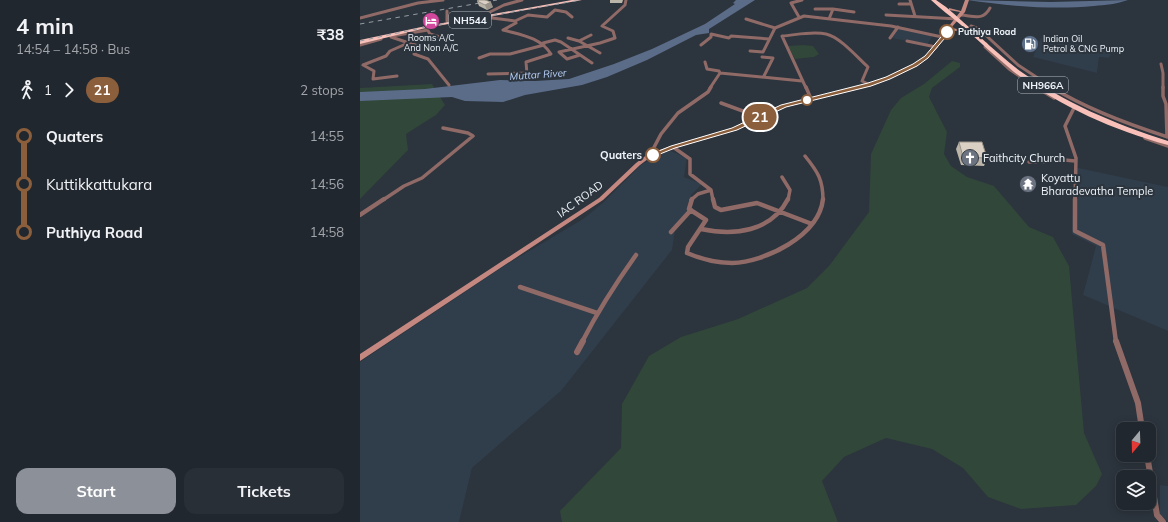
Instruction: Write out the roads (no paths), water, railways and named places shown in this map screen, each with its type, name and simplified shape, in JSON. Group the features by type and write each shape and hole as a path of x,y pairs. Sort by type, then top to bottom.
{"highway":[{"name":"NH544","path":"360,40 568,0"},
{"name":"NH544","path":"499,13 580,0"},
{"name":"NH966A","path":"933,0 961,14 971,26 1028,76 1057,93 1109,118 1168,140"},
{"name":"NH966A","path":"937,0 950,9 961,14 978,36 1016,71 1064,100 1109,122 1168,140"},
{"name":"NH544","path":"360,40 447,21 489,15"}],"main road":[{"path":"961,14 967,0"},
{"name":"IAC ROAD","path":"360,358 601,199 638,164 650,155 735,129 784,106 870,85 888,78 915,65 927,57 961,14"},
{"path":"949,29 963,31 978,36"}],"street":[{"path":"360,18 418,3 443,0"},
{"path":"522,0 506,5 489,15 492,18 515,21 528,15 547,17 556,10 566,12 572,17"},
{"path":"580,55 567,59 559,52 573,50 615,38 613,31 602,26 625,5 626,0"},
{"path":"799,17 791,3 802,0"},
{"path":"910,0 915,16"},
{"path":"900,4 911,4"},
{"path":"886,15 915,16 961,14 981,17 986,15 990,8"},
{"path":"815,9 854,12"},
{"path":"829,19 833,10"},
{"path":"447,11 447,21"},
{"path":"750,51 762,52 767,46 775,28 799,17 898,27 942,37"},
{"path":"746,19 775,28"},
{"path":"488,74 527,74 526,62 551,54 544,44 503,30 516,23 515,21"},
{"path":"890,38 898,27"},
{"path":"360,45 427,28 430,34 443,38"},
{"path":"811,99 782,36 819,33 834,38 842,43 868,67 868,72 862,81 870,85"},
{"path":"701,45 711,37 711,34 730,38 732,36 752,36 769,39"},
{"path":"579,41 591,35"},
{"path":"391,36 421,47 414,54 428,59 449,85"},
{"path":"568,38 579,41 600,52"},
{"path":"479,58 490,54 510,54 557,40 592,63"},
{"path":"907,41 936,47"},
{"path":"397,76 373,79 374,71 363,65 386,56 390,50 408,42"},
{"path":"986,44 985,47 996,58 1021,78 1045,93 1109,125 1168,140 1167,104 1163,96 1163,73 1161,64"},
{"path":"762,56 773,58 764,76"},
{"path":"706,62 707,69 719,70 720,73 764,76 802,81"},
{"path":"650,155 661,134 678,113 708,92 720,73"},
{"path":"721,103 759,117"},
{"path":"1074,108 1065,126 1076,161 1075,231 1103,245 1116,341 1138,403 1141,422"},
{"path":"360,215 404,186 422,178 472,136 468,133 443,128"},
{"path":"673,147 690,158 690,174 711,190 715,207 721,210 742,206 748,202 757,203 812,224"},
{"path":"711,190 698,194 692,198 689,209 706,220 688,247 687,253 716,262 746,261 775,252 798,239 817,219 824,188 818,173 805,156"},
{"path":"1029,162 1044,162 1043,158 1076,161"},
{"path":"701,228 723,232 754,229 767,223 787,203 791,194 789,184 782,177"},
{"path":"671,232 691,210"},
{"path":"577,352 596,313 606,302 609,293 636,255"},
{"path":"520,287 596,313"},
{"path":"1148,462 1157,515 1163,522"}],"water":[{"path":"736,0 755,0 709,29 709,33 696,35 647,60 607,77 582,85 525,95 503,102 465,101 452,97 360,101 360,92 425,89 500,80 535,81 569,79 652,49 705,24 735,4 733,3"},
{"path":"967,0 1051,2 1128,0 1107,5 1062,8 1015,6"}],"railway":[{"path":"360,24 497,0"},
{"path":"360,41 431,26 581,0"}],"place":[{"name":"Rooms A/C And Non A/C","path":"431,21"},
{"name":"Puthiya Road","path":"947,32"},
{"name":"Indian Oil Petrol & CNG Pump","path":"1030,44"},
{"name":"Quaters","path":"653,155"},
{"name":"Faithcity Church","path":"970,158"},
{"name":"Koyattu Bharadevatha Temple","path":"1028,184"}],"water label":[{"name":"Muttar River","path":"538,74"}]}
